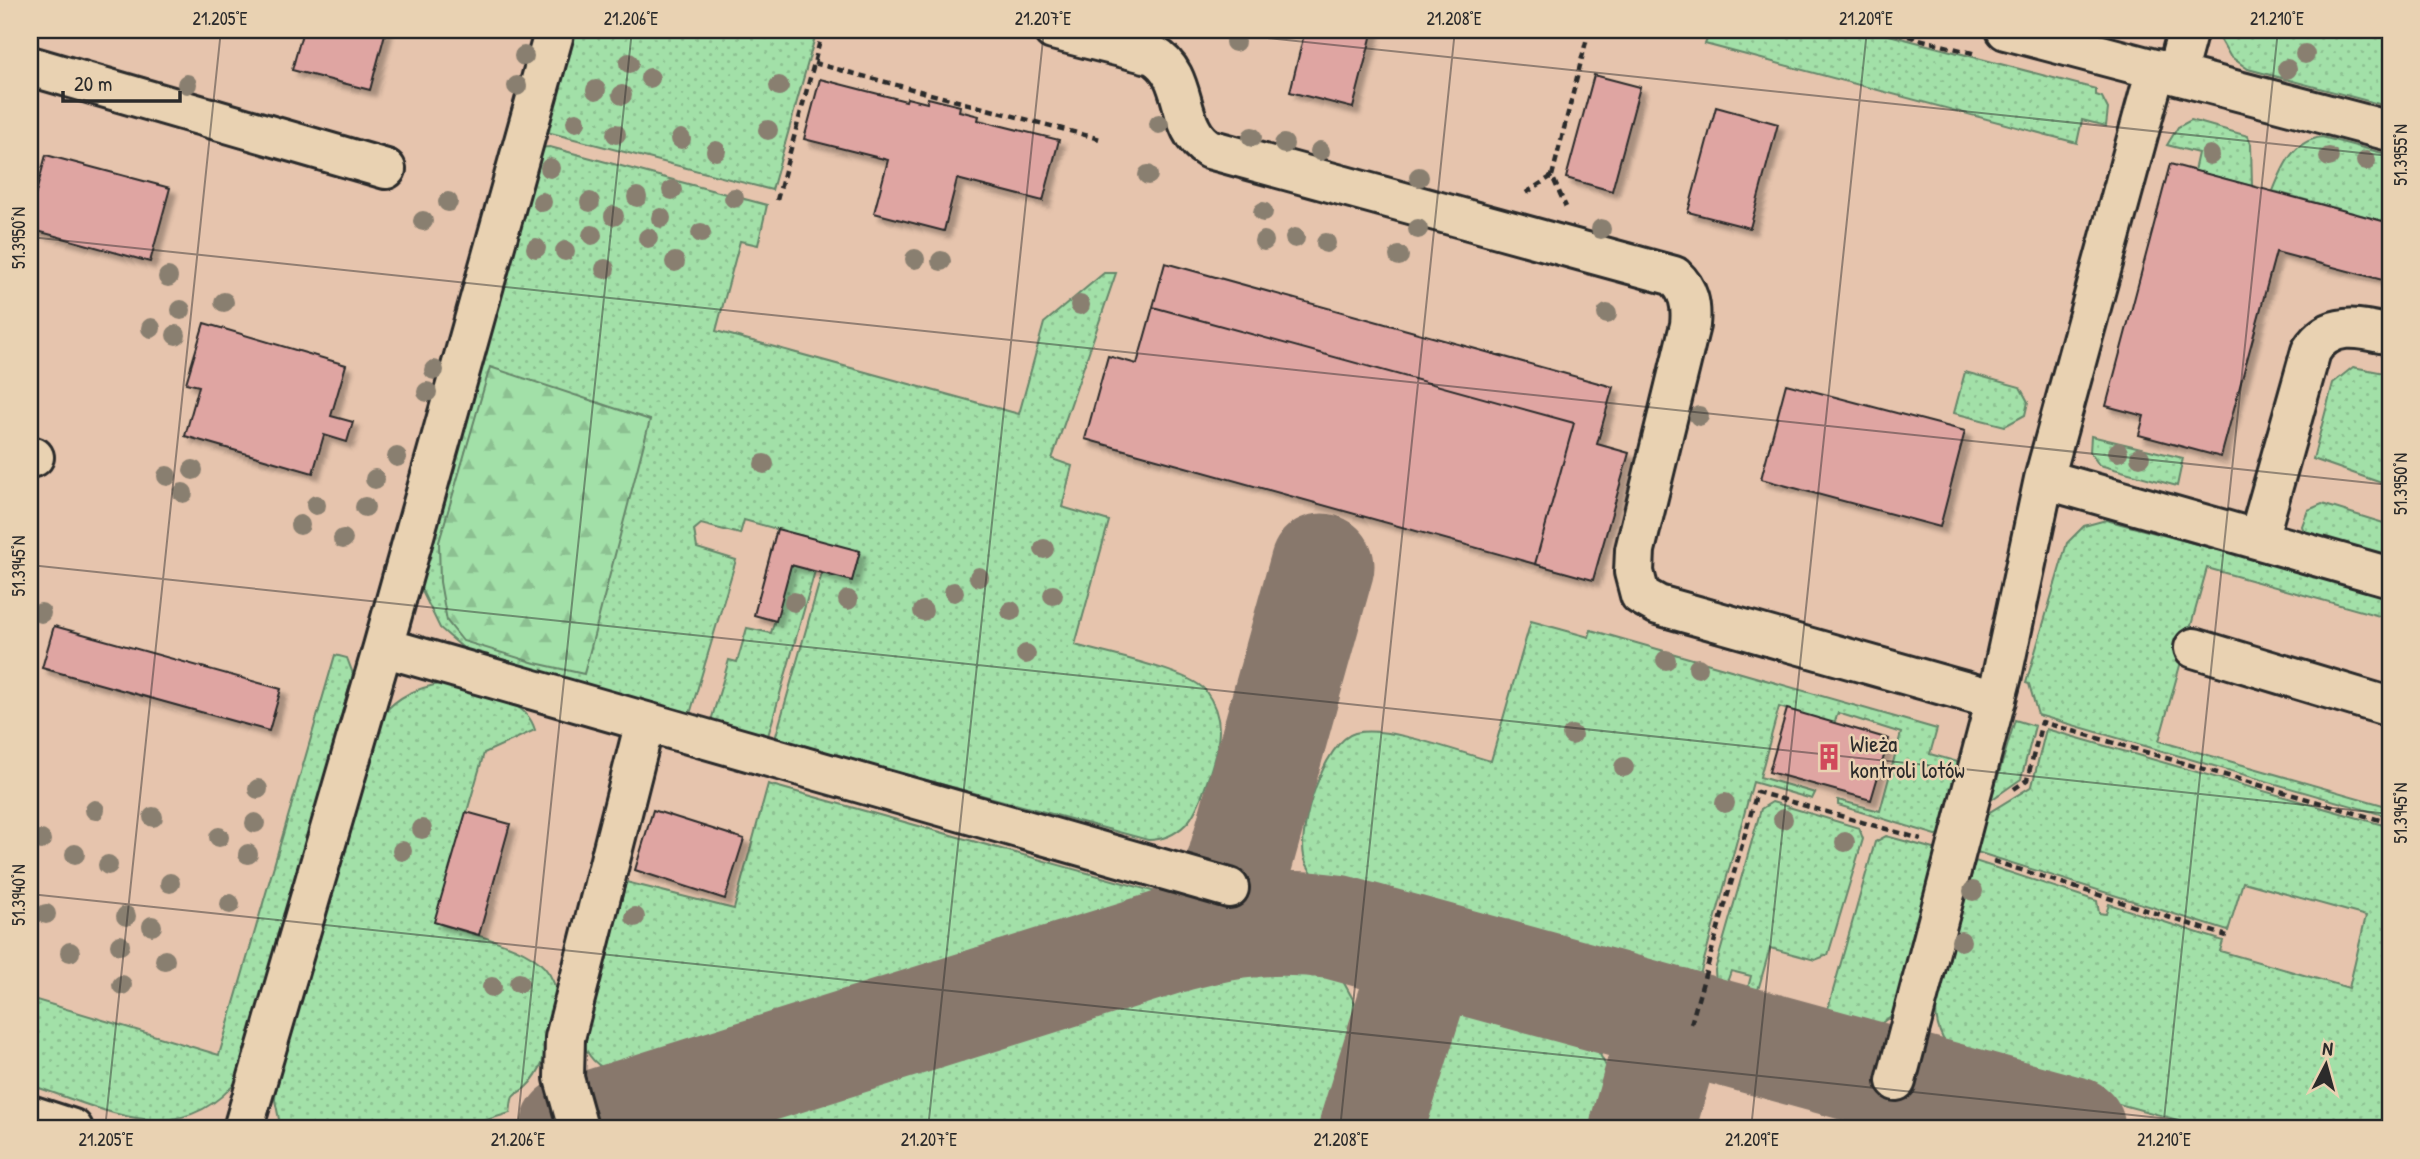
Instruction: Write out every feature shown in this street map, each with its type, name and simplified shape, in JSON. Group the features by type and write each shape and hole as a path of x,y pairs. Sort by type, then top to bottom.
{"lane":[{"path":"243,1129 383,647 555,30"},
{"path":"1053,30 1153,55 1164,61 1175,78 1192,136 1209,149 1674,276 1687,293 1691,315 1635,550 1634,572 1640,595 1658,605 1996,700"},
{"path":"2007,30 2390,131"},
{"path":"1896,1081 1996,700 2044,479 2166,72 2188,30"},
{"path":"30,66 386,169"},
{"path":"2258,539 2311,351 2318,338 2342,328 2359,327 2390,335"},
{"path":"2044,479 2390,577"},
{"path":"383,647 1229,888"},
{"path":"2193,648 2390,707"},
{"path":"578,1128 564,1078 565,1038 645,722"},
{"path":"30,1115 73,1129"}],"path":[{"path":"777,200 823,30"},
{"path":"1552,176 1589,30"},
{"path":"814,63 1100,139"},
{"path":"1960,836 2027,780 2042,722 2390,823"},
{"path":"1691,1024 1758,792 1960,836 2227,936"}],"green space":[{"path":"570,30 817,30 772,190 543,131"},
{"path":"1711,30 1870,30 2096,89 2096,95 2102,97 2108,109 2106,126 2082,120 2077,143 1705,44"},
{"path":"2215,30 2390,30 2390,107 2248,69 2230,56"},
{"path":"2191,120 2248,136 2251,144 2252,186 2194,171 2198,153 2167,145 2178,127"},
{"path":"2322,137 2390,155 2390,223 2273,191 2285,164 2296,149 2312,139"},
{"path":"550,147 767,205 758,245 740,241 716,331 1019,414 1044,323 1104,273 1116,273 1052,459 1072,466 1062,507 1109,521 1075,645 1163,669 1195,683 1208,694 1218,719 1218,739 1203,794 1186,824 1168,836 1148,840 775,739 822,573 860,552 744,520 740,534 701,524 694,530 697,548 736,560 690,714 469,653 440,628 421,589 419,575 537,148"},
{"path":"490,367 650,420 584,674 535,663 463,641 447,621 440,582 439,542"},
{"path":"2353,367 2390,374 2387,438 2390,439 2390,486 2313,459 2333,383"},
{"path":"1965,372 2020,387 2028,402 2025,415 2005,426 1954,413"},
{"path":"2091,436 2183,458 2177,486 2099,465 2090,452"},
{"path":"2322,504 2390,525 2390,559 2304,532 2302,526 2308,510"},
{"path":"2106,520 2390,595 2390,619 2207,568 2159,741 2390,807 2390,817 2038,715 2029,684 2026,683 2067,543 2084,526"},
{"path":"791,565 815,571 768,736 711,721 729,660 737,662 747,628 771,633"},
{"path":"1531,621 1589,637 1591,630 1937,729 1930,754 1968,765 1943,834 1936,835 1838,805 1838,800 1880,811 1901,733 1838,713 1834,724 1779,707 1760,777 1815,793 1812,799 1753,782 1701,971 1698,979 1684,987 1329,890 1308,866 1303,843 1309,807 1333,752 1344,739 1355,733 1369,732 1403,736 1491,761"},
{"path":"335,655 347,658 353,674 241,1076 218,1100 193,1114 168,1119 142,1119 115,1113 30,1085 30,998 219,1055"},
{"path":"444,683 510,702 530,718 535,730 484,753 435,922 514,948 534,958 549,973 556,993 556,1020 546,1056 532,1080 513,1097 510,1113 456,1129 281,1129 275,1100 277,1065 381,716 409,694"},
{"path":"2015,720 2035,726 2021,779 1991,800"},
{"path":"2046,729 2390,827 2390,1118 2378,1129 2211,1129 1964,1062 1952,1051 1940,1032 1936,1009 1975,861 2097,901 2099,913 2106,914 2109,904 2223,941 2220,951 2349,988 2366,916 2243,882 2228,931 1977,852 1985,815 2032,786"},
{"path":"768,784 1181,899 1177,904 628,1077 607,1070 595,1062 584,1044 626,882 734,909"},
{"path":"1772,802 1859,828 1863,839 1828,955 1815,960 1770,948 1756,997 1744,1003 1751,976 1731,971 1722,997 1716,985 1715,970 1761,809"},
{"path":"1886,836 1934,849 1939,854 1901,1008 1878,1026 1860,1034 1829,1026 1827,1012 1875,842"},
{"path":"1275,958 1334,965 1365,1021 1335,1129 695,1129 1242,960"},
{"path":"1475,1006 1591,1037 1620,1093 1609,1129 1396,1129 1422,1037"}],"building":[{"path":"303,30 386,30 370,90 292,70"},
{"path":"1305,30 1373,30 1353,108 1290,92"},
{"path":"1594,75 1640,87 1612,191 1566,178"},
{"path":"820,79 906,101 907,98 927,103 928,98 960,106 959,111 979,116 978,120 1059,140 1043,201 957,179 944,231 874,213 888,160 804,139"},
{"path":"1716,107 1778,124 1750,228 1688,212"},
{"path":"46,155 170,188 150,262 30,229 30,215"},
{"path":"2170,164 2390,223 2390,282 2276,252 2221,457 2139,435 2144,416 2106,406"},
{"path":"1165,263 1613,387 1597,444 1629,453 1593,580 1535,564 1574,423 1153,307"},
{"path":"1153,307 1574,423 1535,564 1085,439 1108,356 1137,364"},
{"path":"204,323 346,365 331,416 353,422 347,442 324,435 313,473 185,436 199,386 186,383"},
{"path":"1786,384 1965,431 1940,527 1761,479"},
{"path":"777,529 860,551 852,581 791,565 776,621 754,615"},
{"path":"54,626 281,689 269,731 42,668"},
{"name":"Wieża kontroli lotów","path":"1787,709 1889,739 1871,800 1769,772"},
{"path":"653,810 744,839 725,899 635,870"},
{"path":"466,812 510,824 479,935 434,922"}],"taxiway":[{"path":"1178,939 1219,898 1238,868 1322,566"},
{"path":"573,1129 1178,939 1218,930 1276,923 1336,927 2073,1129"},
{"path":"1371,1129 1426,952"},
{"path":"1642,1129 1673,1019"}],"place":[{"name":"Wieża kontroli lotów","path":"1829,757"}]}
